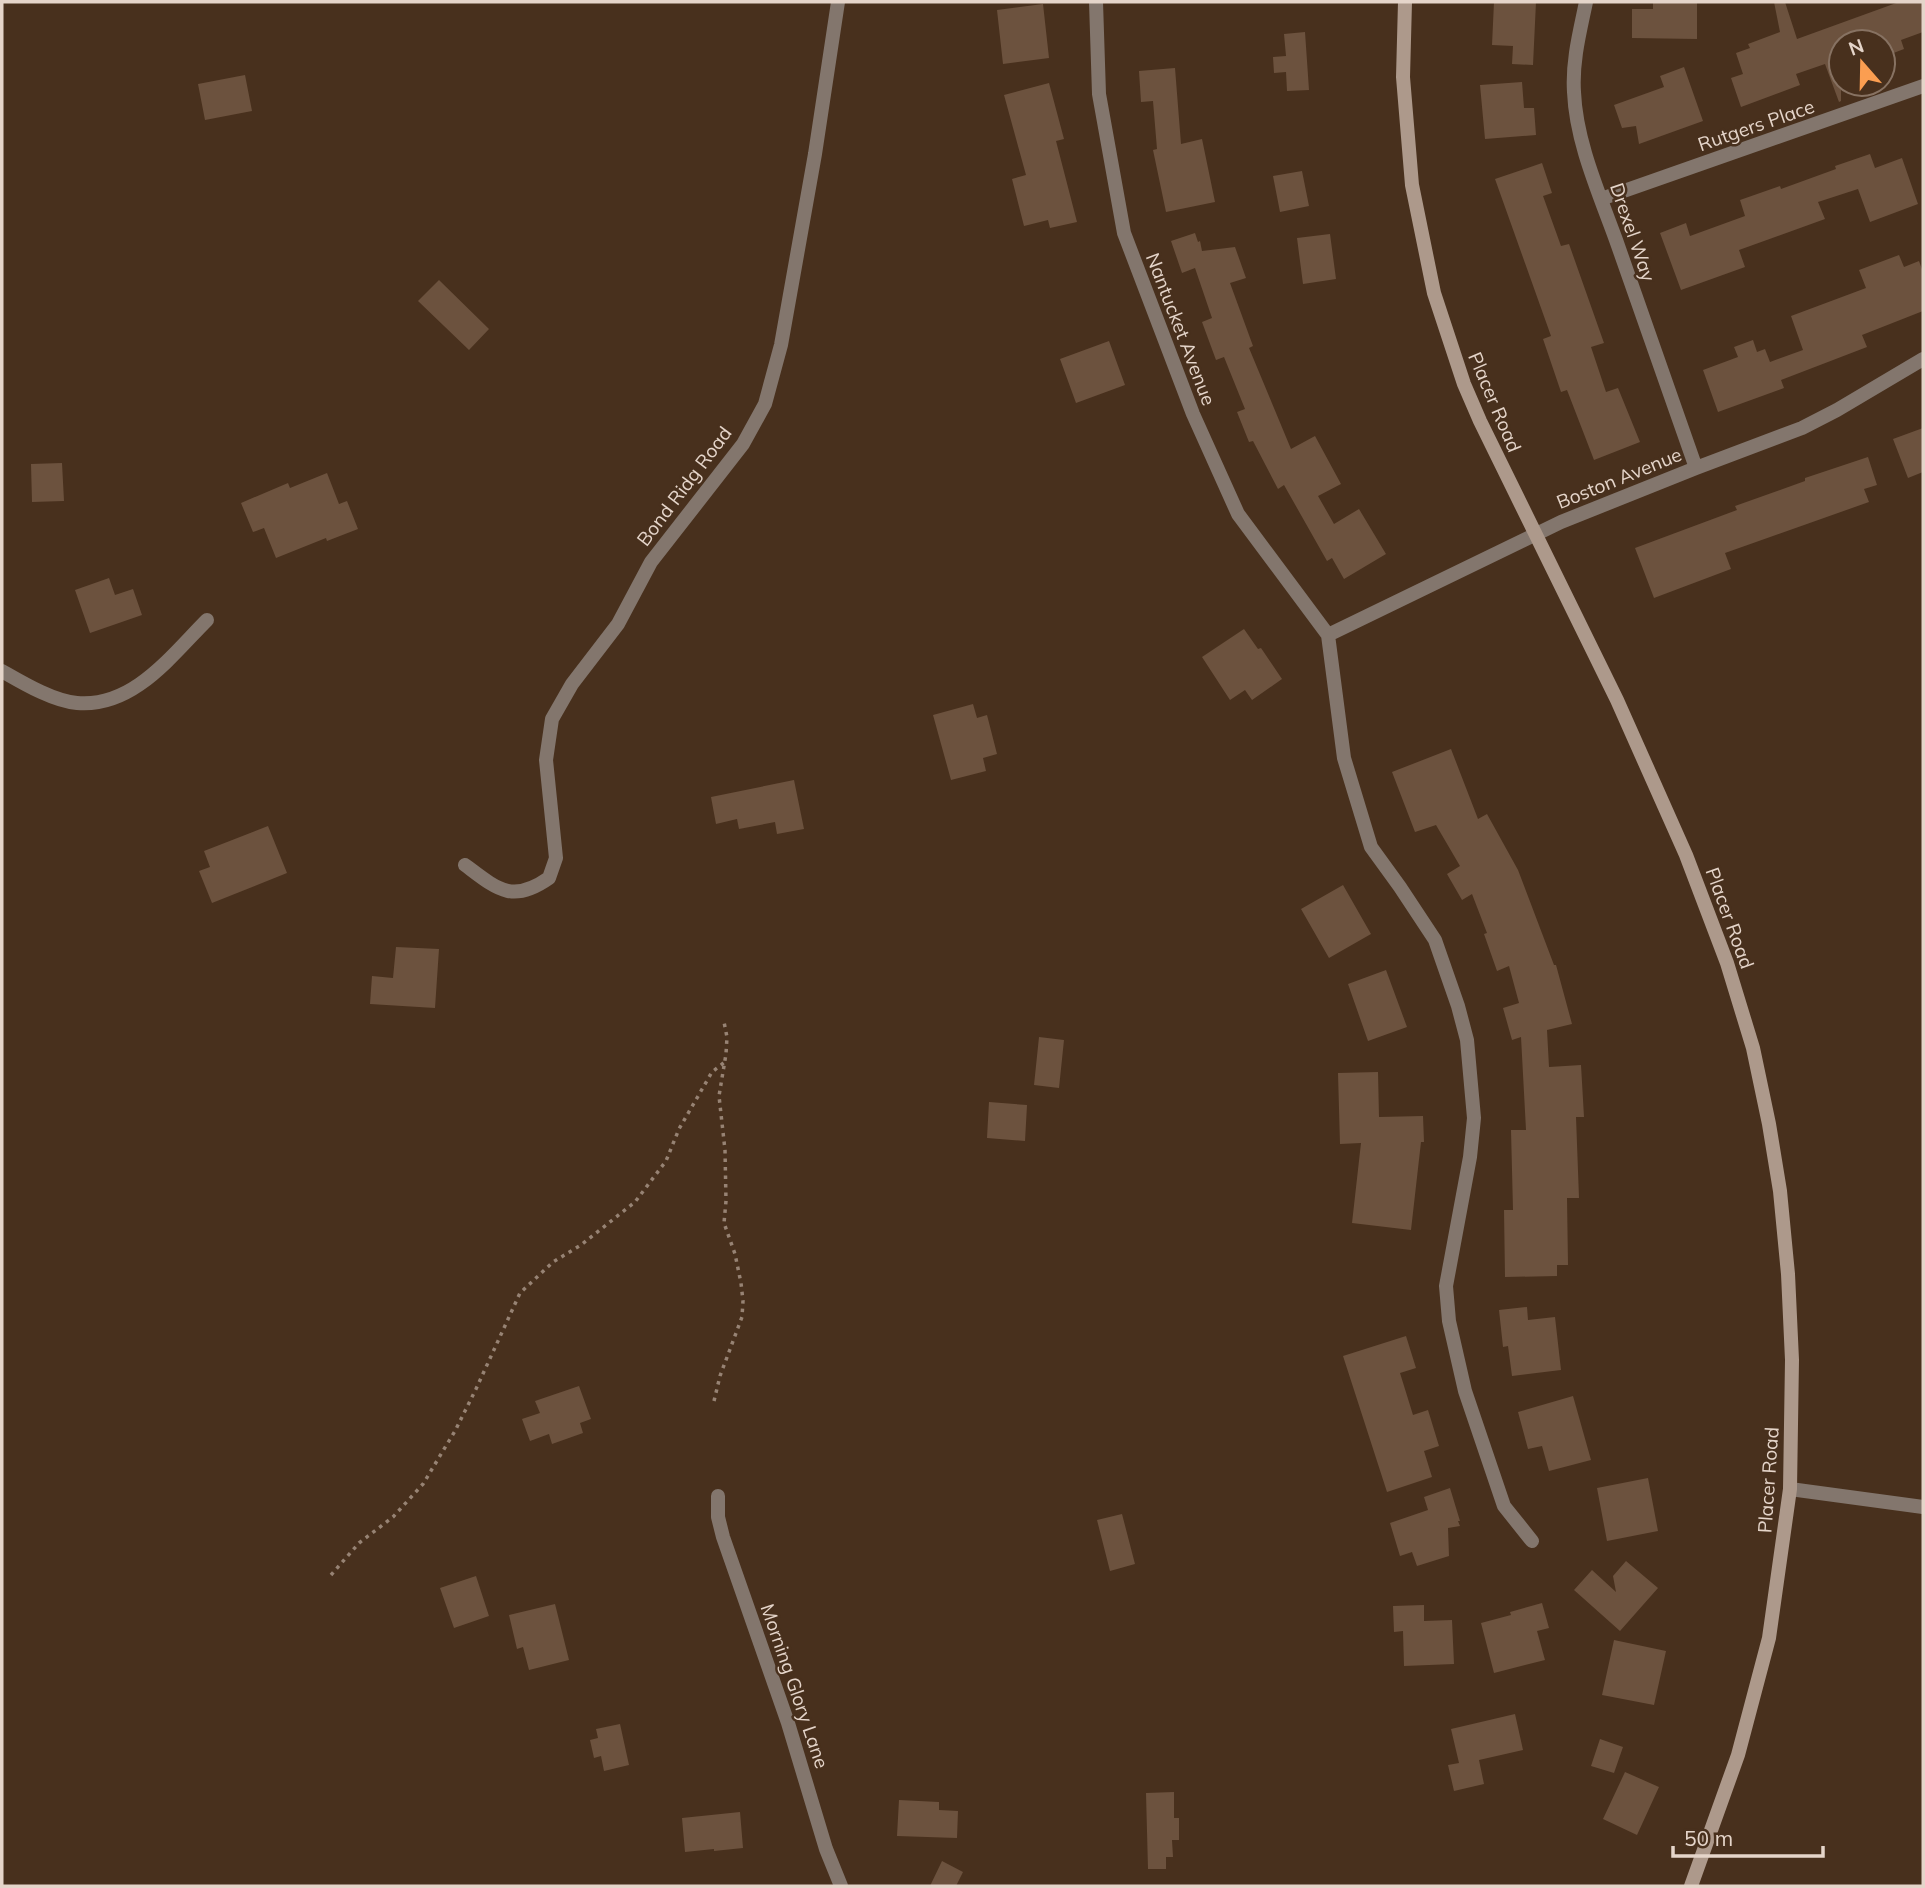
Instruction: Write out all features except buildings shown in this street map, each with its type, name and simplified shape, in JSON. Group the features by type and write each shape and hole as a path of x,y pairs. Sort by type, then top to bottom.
{"main road":[{"name":"Placer Road","path":"1405,2 1403,77 1411,171 1434,293 1464,384 1480,421 1617,700 1686,855 1727,963 1753,1048 1780,1191 1793,1360 1790,1489 1766,1649 1738,1755 1691,1886"}],"street":[{"name":"Bond Ridg Road","path":"465,865 488,882 507,891 527,891 550,878 556,858 546,760 552,719 572,684 618,624 650,562 743,444 765,404 781,345 813,166 838,2"},
{"name":"Nantucket Avenue","path":"1096,2 1099,94 1124,233 1193,414 1238,514 1328,635"},
{"name":"Drexel Way","path":"1586,2 1575,58 1574,91 1578,122 1601,199 1696,468"},
{"name":"Rutgers Place","path":"1601,199 1923,86"},
{"name":"Boston Avenue","path":"1328,635 1561,522 1802,428 1923,359"},
{"path":"2,671 65,700 78,703 108,700 139,685 206,620"},
{"path":"1328,635 1345,758 1371,847 1434,940 1458,1006 1467,1040 1474,1118 1470,1157 1446,1286 1449,1321 1465,1391 1504,1506 1532,1541"},
{"path":"1790,1489 1923,1507"},
{"name":"Morning Glory Lane","path":"718,1496 718,1517 723,1537 788,1723 826,1849 841,1886"}],"path":[{"path":"714,1401 720,1376 742,1317 743,1301 737,1264 724,1223 725,1150 719,1096 726,1061 727,1037 724,1022"},
{"path":"331,1576 359,1543 393,1517 424,1484 476,1389 520,1293 553,1262 581,1245 635,1202 666,1161 679,1129 712,1072 726,1061"}]}
